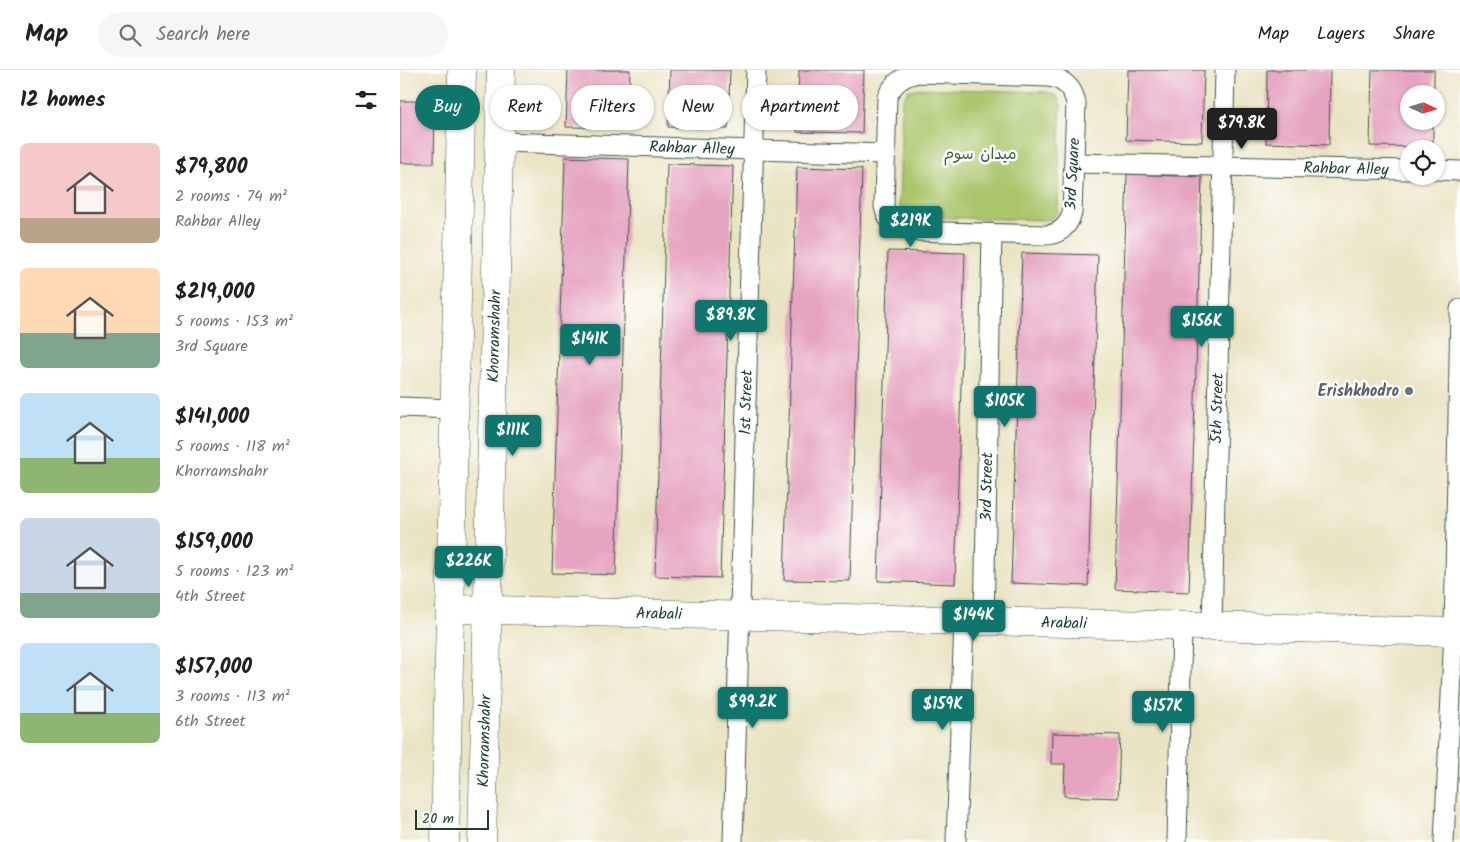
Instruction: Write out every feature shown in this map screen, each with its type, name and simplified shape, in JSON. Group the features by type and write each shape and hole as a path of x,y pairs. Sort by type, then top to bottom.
{"main road":[{"path":"445,842 462,70"},
{"name":"Khorramshahr","path":"482,842 501,70"},
{"name":"Arabali","path":"450,609 1457,632"}],"street":[{"name":"1st Street","path":"733,842 756,70"},
{"name":"5th Street","path":"1212,626 1225,70"},
{"name":"3rd Square","path":"920,73 996,73 1055,78 1068,85 1072,90 1076,103 1074,163 1072,213 1067,225 1062,230 1050,235 915,231 900,229 893,225 888,220 884,206 887,97 891,89 902,78 920,73"},
{"name":"Rahbar Alley","path":"500,142 886,154"},
{"name":"Rahbar Alley","path":"1074,163 1400,170"},
{"path":"1445,170 1460,171"},
{"name":"3rd Street","path":"956,842 974,621 992,234"},
{"path":"1444,842 1457,632 1460,309"},
{"path":"400,406 454,409"},
{"path":"1177,842 1182,626"}],"green space":[{"name":"میدان سوم","path":"920,88 1048,92 1057,96 1061,104 1058,210 1055,216 1044,220 916,217 902,214 899,205 902,100 909,90"}],"building":[{"path":"568,70 630,70 629,85 571,85 571,127 566,127"},
{"path":"670,70 730,70 729,85 669,85"},
{"path":"799,70 864,70 862,133 797,132 797,130 858,130 858,85 799,85"},
{"path":"1128,70 1204,70 1202,142 1126,140"},
{"path":"1267,70 1330,70 1329,145 1266,143"},
{"path":"1372,70 1434,70 1434,85 1400,85 1400,130 1433,130 1433,140 1400,140 1400,146 1370,146"},
{"path":"400,101 415,101 415,130 435,130 434,163 400,163"},
{"path":"565,157 629,159 616,575 552,573"},
{"path":"667,164 733,166 720,578 655,576"},
{"path":"797,167 862,169 850,581 784,580"},
{"path":"1127,174 1202,177 1189,592 1115,589"},
{"path":"888,251 965,253 955,584 878,581"},
{"path":"1022,253 1098,255 1088,586 1011,583"},
{"path":"1052,733 1120,735 1118,798 1064,796 1065,764 1051,764"}],"place":[{"name":"Erishkhodro","path":"1409,391"}]}
